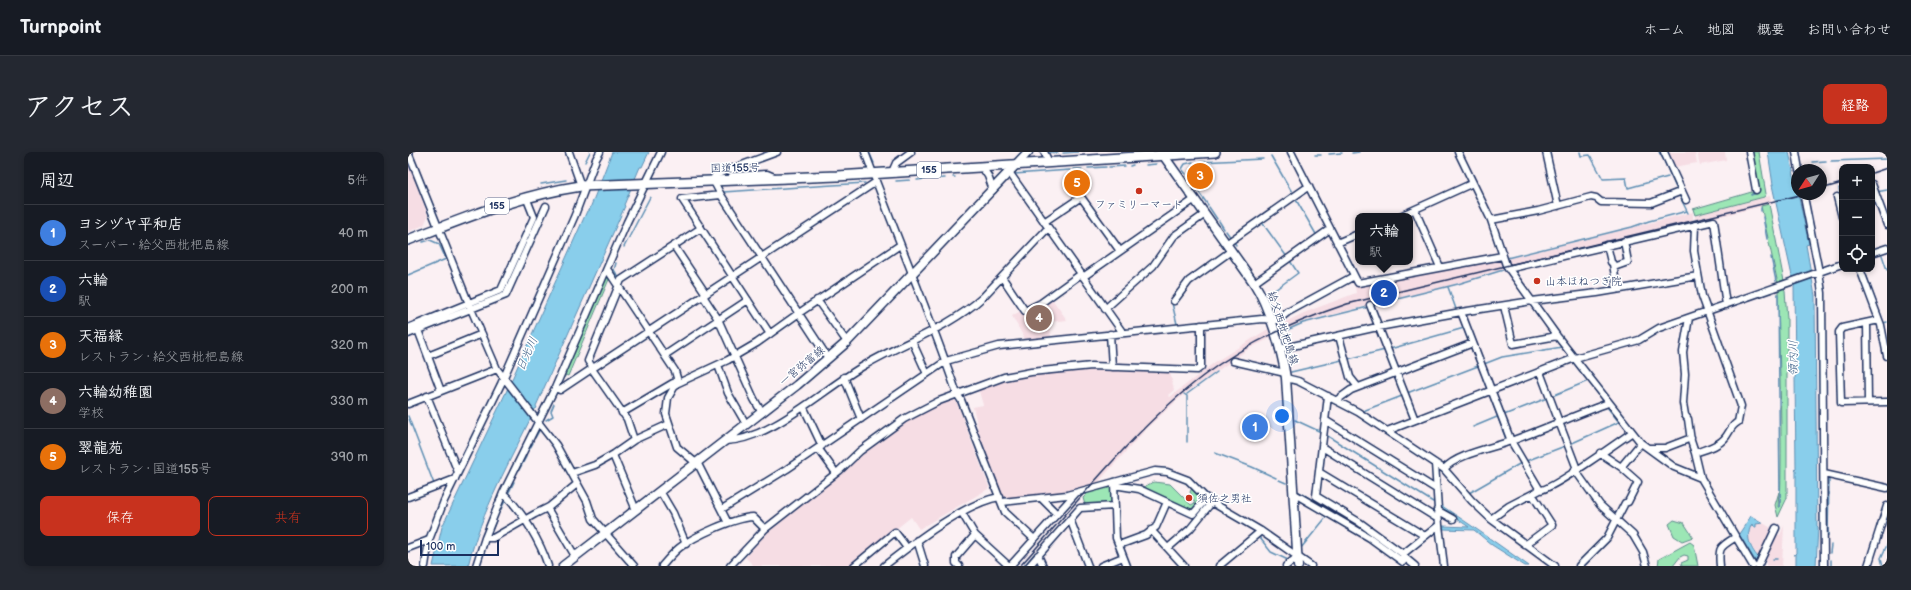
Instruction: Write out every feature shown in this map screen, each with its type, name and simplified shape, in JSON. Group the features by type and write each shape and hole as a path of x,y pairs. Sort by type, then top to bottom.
{"highway":[{"name":"国道155号","path":"408,240 487,209 526,197 586,186 645,184 714,178 875,178 892,172 1162,154 1215,152"}],"main road":[{"name":"一宮弥富線","path":"562,566 762,413 828,358 912,276 1028,152"},
{"name":"給父西枇杷島線","path":"1162,154 1254,283 1261,294 1270,319 1286,376 1298,566"}],"street":[{"path":"408,152 497,369 538,419 556,445 587,500 592,519 634,566"},
{"path":"569,152 586,186"},
{"path":"424,566 434,524 504,378 575,215 600,152"},
{"path":"476,566 485,538 503,493 538,419 555,388 608,269 627,222 661,152"},
{"path":"777,152 714,178 721,195 828,358"},
{"path":"865,152 912,276 935,328 957,394 961,400 1005,512 1034,539"},
{"path":"892,172 896,163 911,152"},
{"path":"1044,152 1048,162"},
{"path":"1291,152 1358,283 1502,256"},
{"path":"1458,152 1491,220 1502,256 1508,269 1557,336 1631,433 1641,443 1674,467 1702,478"},
{"path":"1546,152 1558,206"},
{"path":"1664,152 1686,200"},
{"path":"1749,152 1756,190"},
{"path":"1796,152 1798,164"},
{"path":"982,167 988,176 993,190"},
{"path":"1009,172 1123,333"},
{"path":"555,388 560,390 733,277 875,178"},
{"path":"1408,213 1473,183"},
{"path":"1174,301 1189,281 1229,247 1308,186"},
{"path":"1491,220 1558,206 1591,197 1596,198 1601,202 1651,203 1682,191"},
{"path":"1875,192 1887,225"},
{"path":"721,195 682,199 770,334"},
{"path":"408,334 470,306 501,290 534,216 526,197"},
{"path":"1044,222 1081,197 1120,251"},
{"path":"1837,197 1839,205"},
{"path":"1002,277 1025,311 1041,303 1120,251 1195,199"},
{"path":"1805,200 1819,272 1822,300 1824,566"},
{"path":"408,328 506,295 546,206"},
{"path":"531,208 542,214"},
{"path":"1415,210 1440,267"},
{"path":"1106,308 1153,266 1174,236 1205,214"},
{"path":"1508,269 1695,224 1714,221 1726,305"},
{"path":"1695,224 1694,251 1698,276 1707,311 1741,406 1738,422 1733,425 1726,438 1715,445 1695,453"},
{"path":"634,440 626,419 588,361 621,280 701,228"},
{"path":"725,441 738,440 754,434 804,408 844,377 935,328 951,321 973,306 1048,228"},
{"path":"1254,283 1330,229"},
{"path":"1337,243 1355,235"},
{"path":"1614,267 1628,262 1624,241"},
{"path":"622,413 673,383 676,384 734,356 770,334 900,245"},
{"path":"1607,245 1614,267 1617,289"},
{"path":"674,246 718,319 762,413"},
{"path":"1875,252 1887,248"},
{"path":"1387,431 1574,358 1638,340 1659,328 1839,265"},
{"path":"608,269 675,371 677,378 676,384 668,398 666,406 669,424 677,447 696,463 722,509 728,523"},
{"path":"1861,272 1882,323 1887,356"},
{"path":"722,509 820,447 946,361 999,346 1201,325 1270,319 1277,320 1288,312 1354,276"},
{"path":"1279,350 1379,327 1461,312 1597,293 1698,276"},
{"path":"665,355 748,300"},
{"path":"818,300 846,342"},
{"path":"1370,305 1415,420"},
{"path":"1504,306 1513,344 1557,336"},
{"path":"1461,312 1511,441 1540,490"},
{"path":"1689,318 1683,352 1685,380 1683,403 1685,415 1688,419 1691,438 1702,478 1753,566"},
{"path":"1882,323 1867,323 1842,328 1839,332 1841,403 1887,402"},
{"path":"1867,323 1868,402"},
{"path":"730,566 765,529 836,473 860,452 920,409 1004,376 1031,372 1070,367 1197,370 1201,367 1201,325"},
{"path":"418,330 442,391"},
{"path":"428,356 482,334"},
{"path":"1110,334 1112,367"},
{"path":"1339,336 1350,377 1358,387"},
{"path":"912,341 927,374"},
{"path":"1337,400 1358,387 1473,343"},
{"path":"1233,361 1286,376 1337,400 1358,412 1444,469 1472,501 1492,519 1554,566"},
{"path":"718,365 728,393 746,424"},
{"path":"408,404 497,369"},
{"path":"1540,372 1560,422 1576,469 1600,505 1636,538 1643,552 1647,566"},
{"path":"844,377 861,419"},
{"path":"427,396 458,472"},
{"path":"1328,396 1316,496 1359,522 1403,555 1415,566"},
{"path":"1444,469 1448,465 1460,459 1511,441 1608,403"},
{"path":"804,408 820,447 836,473"},
{"path":"1325,420 1436,489"},
{"path":"572,473 595,465 613,455 634,440 669,424"},
{"path":"1492,519 1510,506 1540,490 1544,490 1631,433"},
{"path":"1647,448 1665,448 1691,438"},
{"path":"1621,467 1641,443"},
{"path":"1322,447 1439,522"},
{"path":"1579,566 1607,538 1638,482 1621,467 1600,453"},
{"path":"613,455 636,510"},
{"path":"1435,463 1437,510 1444,566"},
{"path":"884,566 905,546 987,499 1041,498 1076,493 1155,472 1167,472 1188,480 1209,500 1261,531 1311,566"},
{"path":"1319,472 1425,536"},
{"path":"1824,474 1887,488"},
{"path":"408,497 455,479"},
{"path":"485,538 493,538 547,508 578,484"},
{"path":"1114,484 1139,489 1193,514 1209,500"},
{"path":"1114,484 1116,538 1127,566"},
{"path":"660,490 673,513 686,544"},
{"path":"503,493 511,500 525,519 548,566"},
{"path":"962,513 975,535 1010,566 1076,493"},
{"path":"1293,493 1330,513 1403,562 1403,555 1439,522"},
{"path":"1525,545 1552,525 1532,494"},
{"path":"1041,498 1057,514"},
{"path":"1168,548 1190,529 1209,500"},
{"path":"1119,545 1146,535 1159,524 1167,502"},
{"path":"1029,566 1080,508 1115,506"},
{"path":"1868,566 1887,506"},
{"path":"547,508 575,556"},
{"path":"1437,510 1453,519"},
{"path":"662,566 680,547 728,523 743,518 753,518 765,529"},
{"path":"1070,519 1088,566"},
{"path":"1758,566 1776,528"},
{"path":"1151,530 1184,566"},
{"path":"1219,566 1261,531"},
{"path":"854,566 895,532 905,546"},
{"path":"959,566 956,563 956,557 975,535"},
{"path":"1720,566 1719,552 1721,547 1736,537"},
{"path":"408,548 429,540"},
{"path":"917,540 925,566"},
{"path":"1038,555 1043,566"},
{"path":"1101,566 1124,557"},
{"path":"1286,566 1297,557"}],"shaded area":[{"path":"1667,152 1695,152 1697,163 1674,167"},
{"path":"1697,152 1725,152 1726,160 1700,165"},
{"path":"408,163 428,216 424,225 408,232"},
{"path":"1770,196 1772,204 1695,222 1695,215"},
{"path":"1693,212 1693,222 1509,267 1506,259"},
{"path":"1500,260 1502,261 1504,269 1448,286 1302,322 1279,333 1277,326 1306,312 1356,293 1355,286 1387,278"},
{"path":"1052,299 1067,320 1050,322 1051,338 1026,341 1012,316 1022,310 1028,314"},
{"path":"1268,329 1271,338 1250,348 1183,395 1149,426 1093,488 1062,494 1006,500 1003,497 976,430 978,427 973,407 983,405 978,388 1003,379 1070,369 1130,369 1170,372 1174,390 1168,395 1170,397 1215,362"},
{"path":"955,398 989,487 988,489 919,529 911,517 850,566 754,566 746,558 746,556 768,532 836,478 871,447 921,413"},
{"path":"1763,523 1771,528 1758,557 1748,541 1748,530 1752,524 1756,527 1756,524"},
{"path":"1784,526 1782,566 1766,566 1766,560 1768,558 1765,557 1776,534 1780,535"}],"green space":[{"path":"1752,152 1759,152 1766,194 1764,197 1695,215 1693,209 1755,191 1757,192 1751,195 1758,193"},
{"path":"1769,204 1784,281 1778,284 1761,206"},
{"path":"608,274 610,277 568,376 566,375 558,386"},
{"path":"1783,288 1785,290 1787,319 1787,498 1778,517 1775,505 1779,492 1778,507 1780,507 1781,454 1778,290"},
{"path":"1154,482 1170,484 1191,505 1195,503 1190,492 1192,488 1195,488 1204,499 1193,512 1147,489 1145,486"},
{"path":"1110,487 1112,488 1112,502 1110,504 1085,505 1083,498 1090,491"},
{"path":"1674,520 1684,523 1693,537 1682,541 1674,536 1669,524"},
{"path":"1690,542 1694,545 1698,566 1682,566 1681,563 1688,560 1688,556 1684,555 1680,557 1673,566 1658,566 1659,559"}],"water":[{"name":"日光川","path":"612,152 649,152 642,167 640,167 624,205 625,206 536,406 537,408 535,409 489,506 481,525 468,566 433,566 442,527 508,388 587,211 589,211"},
{"path":"1768,152 1789,152 1792,164 1791,200 1799,200 1809,244 1806,245 1815,296 1818,527 1816,566 1796,566 1796,555 1794,555 1796,553 1796,468 1794,285 1773,185"},
{"path":"1439,504 1529,566 1525,566 1492,545 1474,530 1443,529 1443,526 1469,527 1439,507"},
{"path":"1751,516 1763,523 1756,524 1756,527 1753,527 1752,524 1749,533 1749,542 1758,557 1756,562 1739,534"}],"waterway":[{"path":"585,162 590,152"},
{"path":"869,152 874,163"},
{"path":"1048,152 1058,153"},
{"path":"1063,153 1078,152"},
{"path":"1352,153 1359,152"},
{"path":"1580,152 1581,156 1590,155 1603,179 1626,178 1628,188 1668,177"},
{"path":"1659,152 1663,159"},
{"path":"1329,154 1342,153"},
{"path":"1315,155 1321,155"},
{"path":"1271,156 1293,194"},
{"path":"1200,162 1263,159"},
{"path":"1831,161 1887,159"},
{"path":"1664,161 1677,190"},
{"path":"1812,162 1826,161"},
{"path":"1186,174 1182,169 1185,164 1193,162"},
{"path":"1146,165 1156,164"},
{"path":"1109,167 1125,166"},
{"path":"1088,168 1106,167"},
{"path":"1074,169 1082,169"},
{"path":"1014,174 1070,170"},
{"path":"931,179 945,178"},
{"path":"917,180 925,179"},
{"path":"541,184 566,180"},
{"path":"896,181 910,180"},
{"path":"1191,181 1208,205"},
{"path":"723,192 865,183"},
{"path":"1876,192 1887,190"},
{"path":"1751,195 1756,193"},
{"path":"682,196 702,194"},
{"path":"1679,195 1688,213"},
{"path":"624,247 650,197"},
{"path":"1295,198 1317,236"},
{"path":"540,211 542,207"},
{"path":"1209,207 1217,219"},
{"path":"1507,258 1632,227 1687,211"},
{"path":"495,296 503,293 539,214"},
{"path":"1763,217 1767,239"},
{"path":"1219,221 1224,229"},
{"path":"1261,221 1287,257"},
{"path":"1226,231 1231,238"},
{"path":"408,275 446,259 439,244 430,240 423,242"},
{"path":"1882,255 1887,270"},
{"path":"1771,257 1776,281"},
{"path":"1268,295 1298,273 1290,261"},
{"path":"616,263 614,270 619,278"},
{"path":"1085,272 1096,264"},
{"path":"1373,305 1458,284 1503,270"},
{"path":"1865,272 1880,314"},
{"path":"1448,287 1456,309"},
{"path":"1778,294 1779,507"},
{"path":"1172,303 1177,324"},
{"path":"1287,330 1303,323 1368,307"},
{"path":"1459,315 1468,340"},
{"path":"1883,322 1887,322"},
{"path":"1390,349 1464,328"},
{"path":"1484,364 1502,357 1562,347"},
{"path":"1471,348 1483,377"},
{"path":"1348,359 1385,350"},
{"path":"1291,372 1342,360"},
{"path":"1574,363 1603,400"},
{"path":"1407,393 1478,366"},
{"path":"1187,394 1217,372"},
{"path":"1483,379 1487,389"},
{"path":"1552,396 1588,381"},
{"path":"1184,394 1187,396 1187,442"},
{"path":"1489,394 1506,439"},
{"path":"1363,411 1402,396"},
{"path":"1504,415 1547,398"},
{"path":"546,420 553,416 551,411 554,404"},
{"path":"1570,444 1619,422 1607,407"},
{"path":"408,416 434,484"},
{"path":"1473,427 1497,417"},
{"path":"1295,420 1321,432"},
{"path":"535,438 540,429"},
{"path":"1326,435 1433,502"},
{"path":"529,450 533,443"},
{"path":"1526,461 1565,446"},
{"path":"1215,453 1276,478"},
{"path":"519,470 526,457"},
{"path":"1469,493 1521,463"},
{"path":"1828,536 1829,479"},
{"path":"1279,480 1286,483"},
{"path":"509,492 514,482"},
{"path":"412,492 430,485"},
{"path":"1299,492 1366,531 1400,556"},
{"path":"500,511 506,499"},
{"path":"1531,499 1547,523"},
{"path":"1301,548 1328,515"},
{"path":"490,536 496,520"},
{"path":"1260,538 1271,552 1288,560 1290,559"},
{"path":"1830,553 1831,545"},
{"path":"1883,566 1881,558 1887,545"},
{"path":"1024,566 1035,553"},
{"path":"1831,560 1831,566"}],"railway":[{"path":"1875,172 1887,168"},
{"path":"1827,187 1839,184"},
{"path":"1020,566 1108,466 1178,396 1219,364 1272,334 1347,304 1791,197"}],"place":[{"name":"天福縁","path":"1200,176"},
{"name":"翠龍苑","path":"1077,183"},
{"name":"ファミリーマート","path":"1139,191"},
{"name":"山本ほねつぎ院","path":"1537,281"},
{"name":"六輪","path":"1384,293"},
{"name":"六輪幼稚園","path":"1039,318"},
{"name":"ヨシヅヤ平和店","path":"1255,427"},
{"name":"須佐之男社","path":"1189,498"}],"water label":[{"name":"領内川","path":"1793,358"}]}
